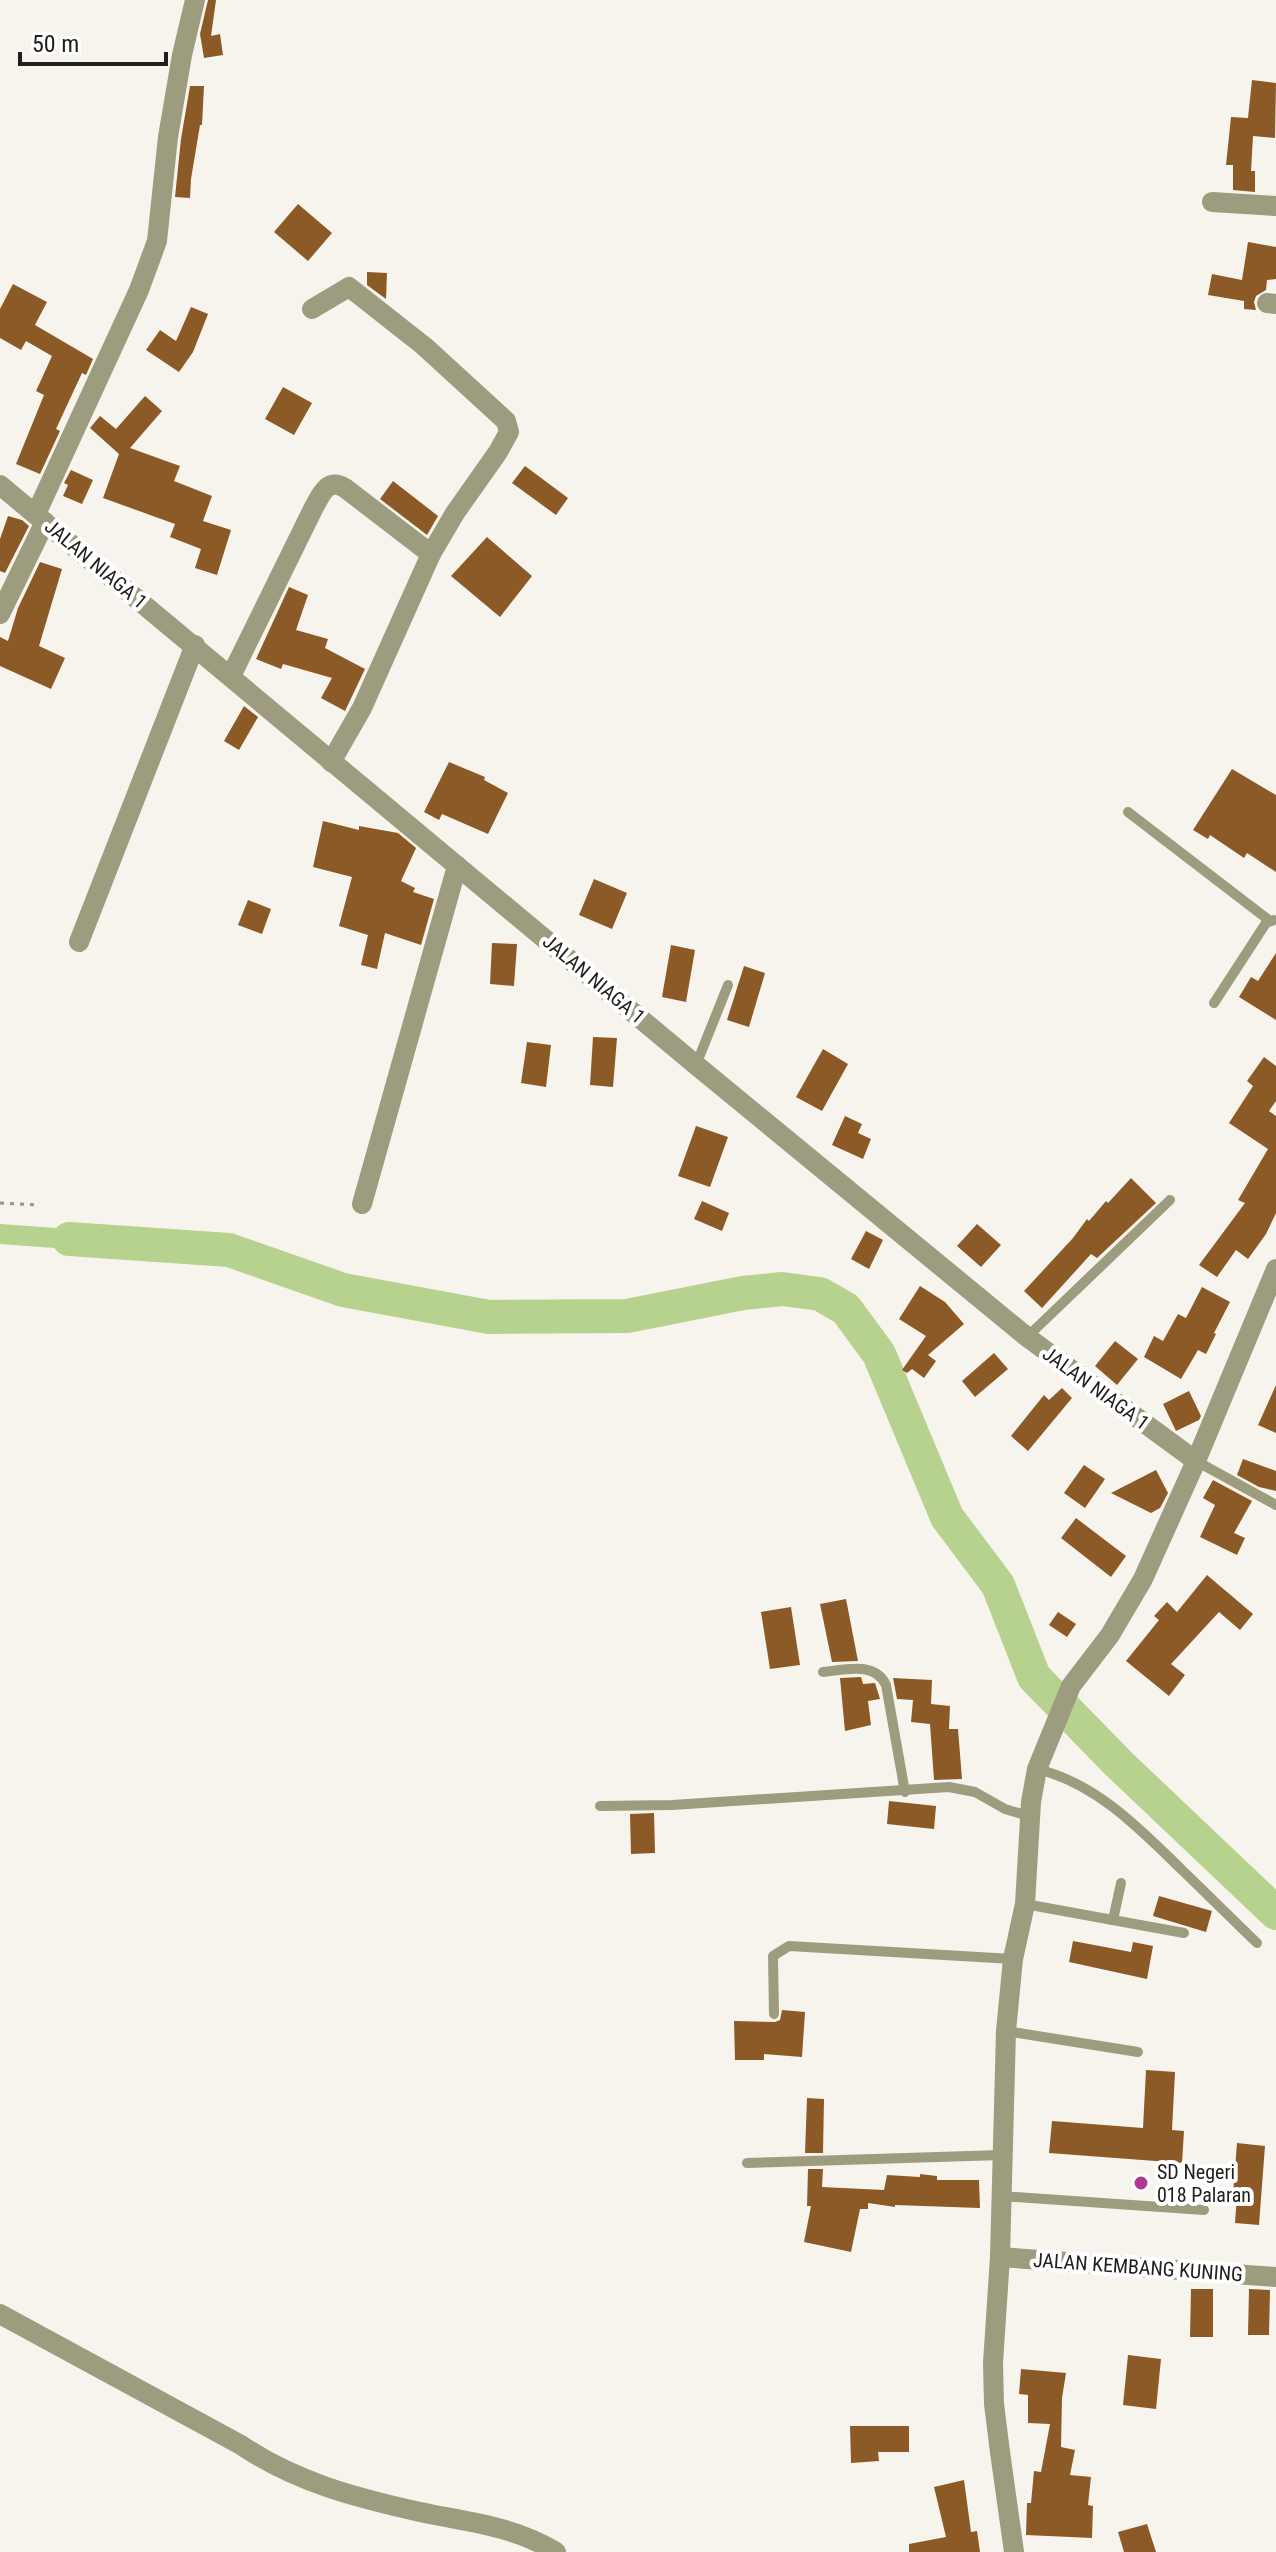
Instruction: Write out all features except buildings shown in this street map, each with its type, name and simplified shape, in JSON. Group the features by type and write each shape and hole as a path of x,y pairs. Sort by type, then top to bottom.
{"street":[{"path":"0,614 139,290 157,241 168,137 195,0"},
{"path":"1212,202 1276,206"},
{"path":"312,309 349,287 424,346 506,421 509,432 431,554 362,708 331,762"},
{"path":"231,676 313,509 323,490 330,484 345,488 431,554"},
{"name":"JALAN NIAGA 1","path":"0,485 1027,1337 1196,1461"},
{"path":"79,942 195,645"},
{"path":"362,1204 457,866"},
{"path":"1014,2552 994,2404 993,2363 1000,2257 1006,2031 1013,1959 1025,1904 1031,1802 1037,1769 1071,1686 1126,1611 1143,1579 1276,1269"},
{"name":"JALAN KEMBANG KUNING","path":"1000,2257 1276,2277"},
{"path":"0,2314 287,2473 321,2487 504,2529 536,2539 556,2552"}],"lane":[{"path":"1128,812 1273,920"},
{"path":"1214,1003 1266,923 1273,920"},
{"path":"696,1065 728,985"},
{"path":"1027,1337 1170,1200"},
{"path":"1196,1461 1276,1505"},
{"path":"823,1672 867,1669 883,1677 905,1792"},
{"path":"1037,1769 1059,1774 1104,1800 1155,1844 1257,1943"},
{"path":"600,1806 672,1805 949,1787 975,1792 1005,1809 1032,1817"},
{"path":"1113,1920 1121,1883"},
{"path":"1025,1904 1184,1933"},
{"path":"774,2014 773,1956 789,1946 1013,1959"},
{"path":"1006,2031 1138,2052"},
{"path":"747,2163 1002,2155"},
{"path":"1001,2196 1204,2210"}],"path":[{"path":"0,1203 37,1205"}],"waterway":[{"path":"0,1234 69,1239"},
{"path":"69,1239 229,1250 343,1290 489,1317 627,1316 743,1293 782,1289 820,1294 846,1309 879,1354 947,1517 998,1585 1034,1677 1119,1764 1276,1913"}],"place":[{"name":"SD Negeri 018 Palaran","path":"1141,2183"}]}
